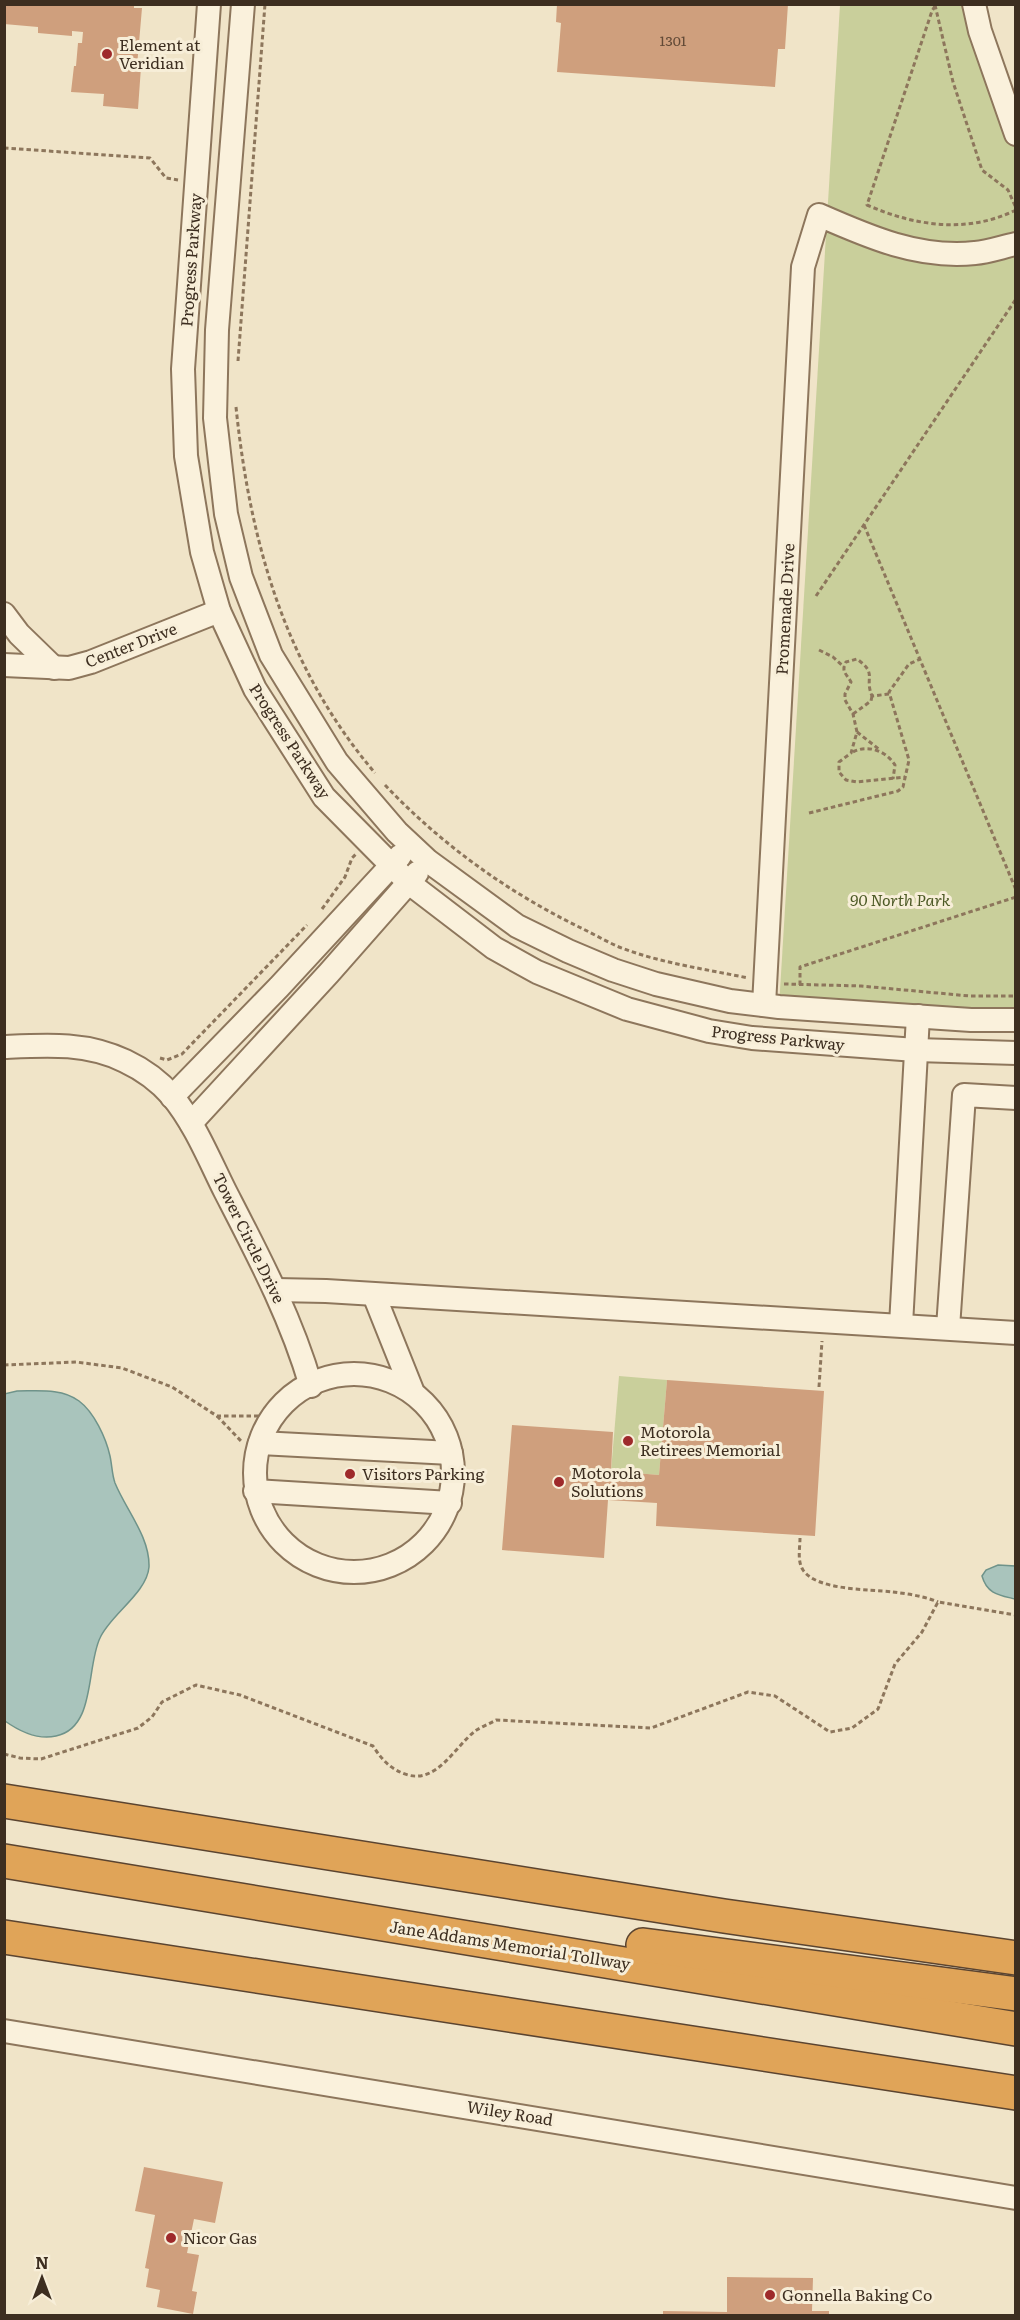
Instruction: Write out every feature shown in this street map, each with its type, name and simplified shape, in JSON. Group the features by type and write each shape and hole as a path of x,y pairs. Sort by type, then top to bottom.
{"highway":[{"path":"4,1801 701,1912 1016,1958"},
{"path":"6,1861 1016,1995"},
{"name":"Jane Addams Memorial Tollway","path":"6,1861 1016,2029"},
{"path":"4,1937 1016,2093"}],"street":[{"name":"Progress Parkway","path":"209,4 183,369 186,456 202,552 219,611 255,689 317,787 390,867 494,948 537,972 627,1009 709,1031 741,1036 916,1050 1016,1053"},
{"name":"Progress Parkway","path":"243,4 217,330 215,418 226,514 241,577 271,655 337,762 428,861 517,926 568,951 656,984 697,995 764,1005 971,1020 1016,1020"},
{"path":"974,4 980,31 1016,134"},
{"path":"199,140 233,142"},
{"name":"Promenade Drive","path":"764,1005 802,267 819,215 898,247 936,255 976,253 1016,244"},
{"name":"Center Drive","path":"4,665 69,668 91,662 219,611"},
{"path":"4,614 19,634 54,668"},
{"path":"172,1097 279,987 411,844"},
{"path":"191,1124 428,861"},
{"path":"901,1324 918,1016"},
{"name":"Tower Circle Drive","path":"4,1047 55,1045 88,1048 125,1060 155,1079 172,1097 191,1124 276,1290 300,1347 311,1386"},
{"path":"948,1328 964,1095 1016,1098"},
{"path":"276,1290 901,1324 1016,1333"},
{"path":"374,1295 412,1390"},
{"path":"342,1373 376,1374 412,1390 432,1409 448,1438 454,1470 450,1503 434,1533 410,1555 380,1569 347,1572 315,1565 287,1547 266,1522 255,1491 261,1435 289,1396 342,1373"},
{"path":"259,1450 451,1453"},
{"path":"255,1491 450,1503"},
{"name":"Wiley Road","path":"4,2031 1016,2198"}],"path":[{"path":"237,369 264,4"},
{"path":"935,5 953,82 982,170 1008,190 1016,209 984,222 942,226 914,222 867,205 935,5"},
{"path":"4,148 150,158 166,178 174,180"},
{"path":"816,596 1016,299"},
{"path":"236,402 241,458 252,516 267,573 287,632 356,751 386,786 428,828 482,870 553,914 620,947 680,964 766,981 800,985 884,988 970,996 1016,996"},
{"path":"864,525 1016,890"},
{"path":"819,650 833,657 844,667"},
{"path":"851,753 857,732 853,714 844,700 851,682 844,674 844,667 846,662 857,659 867,666 871,675 868,686 872,701 853,714"},
{"path":"872,696 889,694 909,664 920,659"},
{"path":"809,813 898,791 903,787 909,760 889,694"},
{"path":"857,732 872,746 891,758 895,765 893,779"},
{"path":"882,751 857,750 839,762 838,772 846,780 857,782 905,777"},
{"path":"321,911 345,877 352,858"},
{"path":"800,985 800,967 1016,897"},
{"path":"157,1057 168,1060 183,1054 312,919"},
{"path":"819,1388 823,1335"},
{"path":"4,1365 76,1362 122,1368 172,1387 217,1416 259,1450"},
{"path":"217,1416 274,1416"},
{"path":"800,1538 800,1563 805,1573 817,1580 846,1589 926,1597 938,1602 1016,1615"},
{"path":"4,1754 20,1758 41,1759 138,1728 152,1717 162,1702 196,1685 240,1695 373,1746 382,1761 396,1772 417,1778 436,1770 476,1730 496,1720 651,1728 748,1692 775,1696 830,1732 852,1728 878,1709 895,1664 922,1632 938,1602"}],"green space":[{"name":"90 North Park","path":"840,5 974,5 1016,134 1015,1020 779,1007"},
{"path":"619,1376 667,1380 659,1475 611,1471"}],"water":[{"path":"17,1391 50,1391 65,1394 79,1401 90,1412 106,1441 115,1483 142,1534 148,1556 147,1577 142,1586 100,1638 88,1695 78,1721 69,1731 49,1737 29,1734 5,1721 4,1394"},
{"path":"998,1565 1015,1566 1015,1599 994,1593 984,1582 982,1576 986,1570"}],"building":[{"name":"Element at Veridian","path":"4,4 134,4 134,8 142,8 137,66 141,67 138,109 103,106 104,94 71,92 78,43 82,43 83,32 72,31 72,36 38,33 38,27 4,24"},
{"path":"557,4 788,4 785,49 778,49 775,87 557,72 561,23 556,22"},
{"path":"667,1380 824,1391 815,1536 656,1526 657,1503 608,1500 604,1558 502,1550 512,1425 613,1432 611,1471 659,1475"},
{"name":"Nicor Gas","path":"144,2167 223,2182 215,2223 194,2219 187,2253 199,2255 192,2291 197,2292 193,2314 157,2307 160,2290 146,2287 149,2269 145,2268 155,2215 135,2211"},
{"name":"Gonnella Baking Co","path":"727,2277 813,2278 812,2311 829,2311 829,2316 663,2316 663,2311 727,2312"}],"place":[{"name":"Element at Veridian","path":"107,54"},
{"name":"Motorola Retirees Memorial","path":"628,1441"},
{"name":"Visitors Parking","path":"350,1474"},
{"name":"Motorola Solutions","path":"559,1482"},
{"name":"Nicor Gas","path":"171,2238"},
{"name":"Gonnella Baking Co","path":"770,2295"}]}
